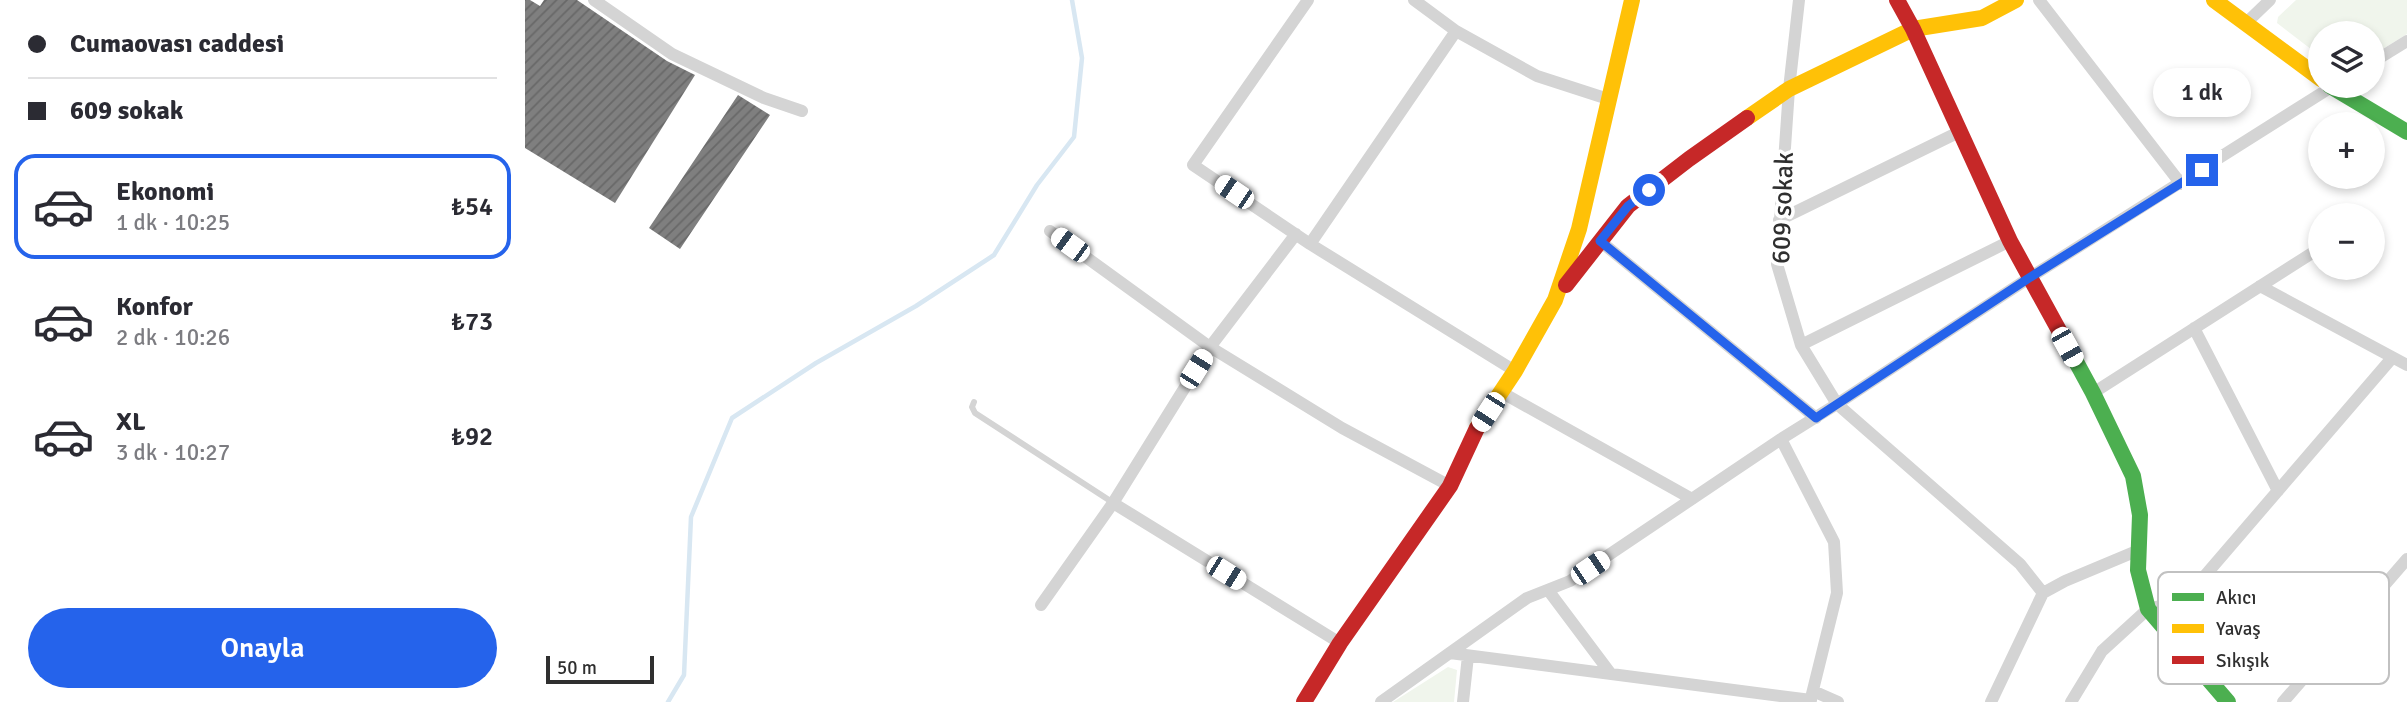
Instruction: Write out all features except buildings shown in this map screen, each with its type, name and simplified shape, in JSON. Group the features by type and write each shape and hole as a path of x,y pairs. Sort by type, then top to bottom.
{"main road":[{"path":"1555,300 1579,229 1632,0"},
{"path":"1897,0 1913,29 2010,241 2093,393 2133,476 2140,515 2138,570 2148,609 2158,621"},
{"path":"1304,702 1340,643 1450,486 1475,432 1515,371 1555,300 1628,206 1689,159 1789,89 1913,29 1982,18 2016,0"},
{"path":"2214,0 2308,70"},
{"path":"2351,98 2407,132"},
{"path":"2213,684 2228,702"}],"street":[{"path":"594,0 672,54 764,98 802,111"},
{"path":"1308,0 1193,165 1310,244 1515,371"},
{"path":"1414,0 1456,31 1537,76 1608,99"},
{"name":"609 sokak","path":"1799,0 1789,89 1777,264 1801,345 1837,404 2020,564 2043,593"},
{"path":"2039,0 2181,184"},
{"path":"2245,24 2270,0"},
{"path":"1310,244 1456,31"},
{"path":"2385,55 2407,41"},
{"path":"1381,702 1527,598 1570,581 1781,439 2313,98"},
{"path":"1779,220 1959,132"},
{"path":"1051,231 1209,347 1342,428 1450,486"},
{"path":"1041,605 1113,503 1209,347 1296,234"},
{"path":"1600,241 1816,418"},
{"path":"1801,345 2010,241"},
{"path":"2093,393 2308,256"},
{"path":"2260,286 2407,365"},
{"path":"2194,328 2278,491"},
{"path":"2208,572 2392,358"},
{"path":"1501,392 1692,499"},
{"path":"1781,439 1834,542 1837,593 1811,698"},
{"path":"1113,503 1340,643"},
{"path":"1991,702 2043,593 2139,550"},
{"path":"2389,580 2407,559"},
{"path":"1548,590 1611,674"},
{"path":"2071,702 2102,651 2148,609 2158,606"},
{"path":"1450,653 1838,702"},
{"path":"1464,702 1468,656"},
{"path":"2283,702 2299,684"}],"lane":[{"path":"974,402 972,407 975,413 1113,503"}],"shaded area":[{"path":"2296,0 2407,0 2407,34 2385,48 2385,21 2308,21 2308,47 2277,23 2278,17"},
{"path":"1448,667 1457,670 1454,702 1393,702"}],"waterway":[{"path":"668,702 684,675 691,517 732,418 816,363 916,306 994,255 1037,185 1074,137 1082,58 1072,0"}],"traffic: fast":[{"path":"2350,98 2407,132"},
{"path":"2061,334 2133,476 2140,515 2138,570 2148,609 2158,621"},
{"path":"2213,684 2228,702"}],"traffic: slow":[{"path":"1477,428 1515,371 1555,300 1579,229 1632,0"},
{"path":"1747,118 1789,89 1913,29 1982,18 2016,0"},
{"path":"2214,0 2308,69"}],"traffic: jam":[{"path":"1897,0 1913,29 2010,241 2061,334"},
{"path":"1566,285 1628,206 1747,118"},
{"path":"1304,702 1340,643 1450,486 1477,428"}],"route":[{"path":"1649,190 1628,206 1600,241 1816,418 2029,278 2202,170"}]}
